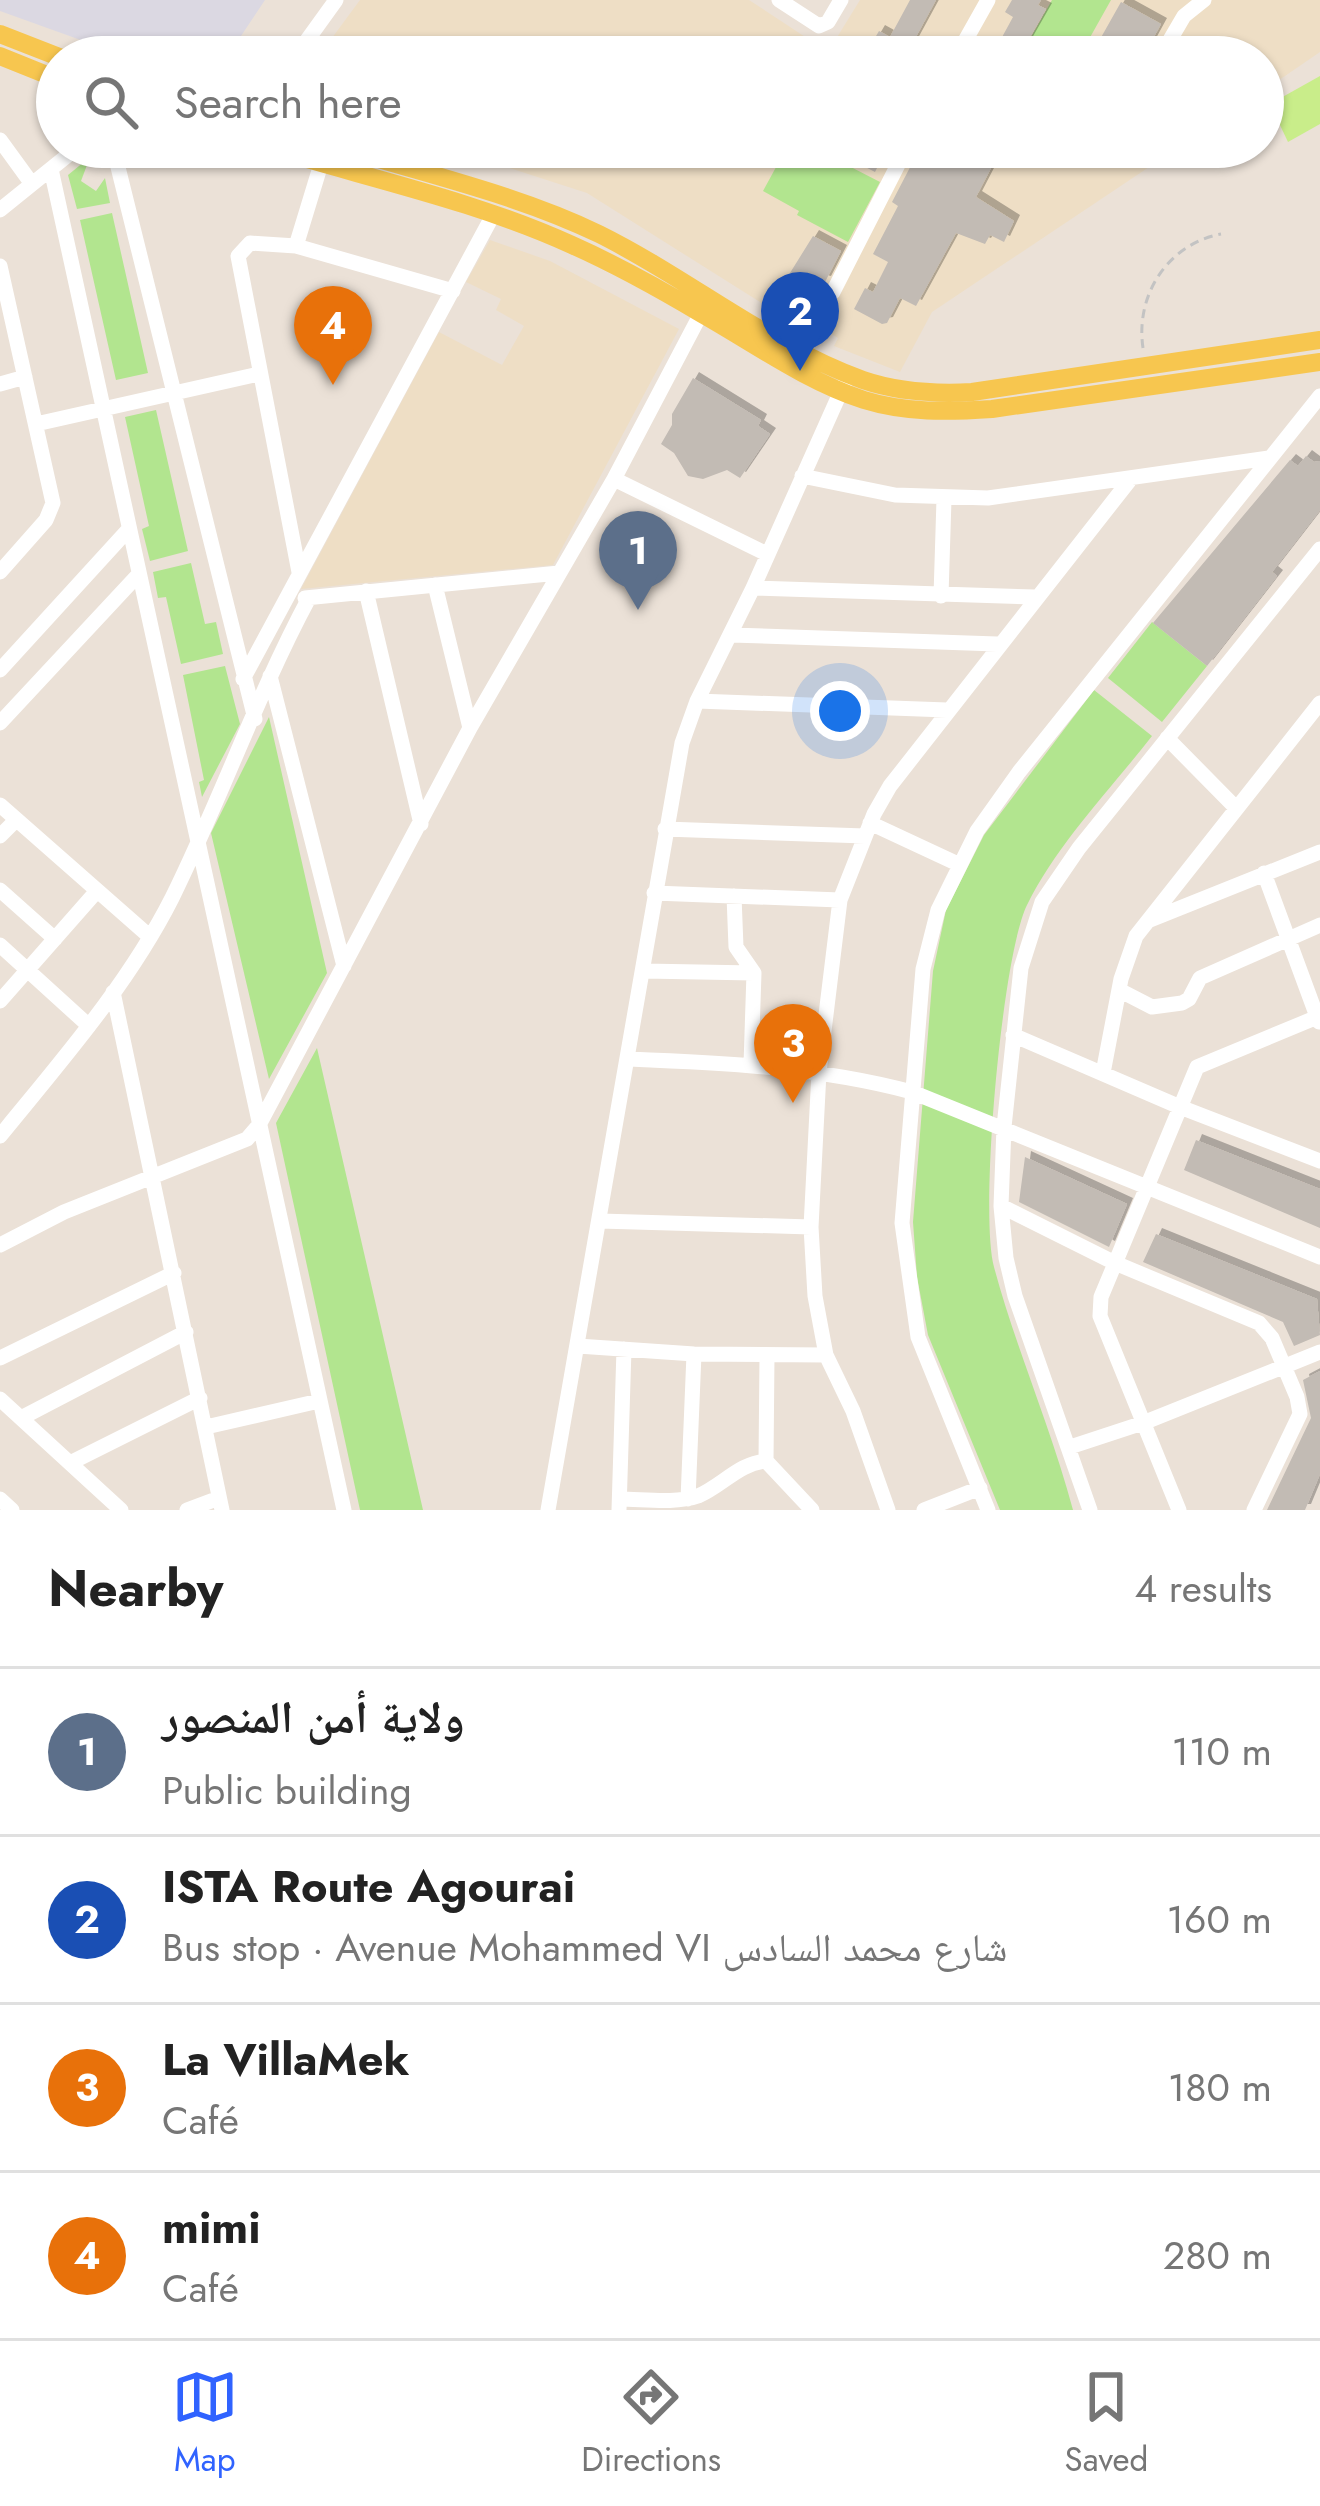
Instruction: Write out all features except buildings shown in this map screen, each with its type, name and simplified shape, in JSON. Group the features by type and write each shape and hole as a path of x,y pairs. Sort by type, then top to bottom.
{"main road":[{"path":"0,34 36,48"},
{"path":"0,56 36,71"},
{"path":"335,168 494,215 568,243 779,338 845,382 940,393 1146,369 1320,340"},
{"path":"408,168 570,221 845,382 919,411 968,411 1320,362"}],"street":[{"path":"310,36 336,0"},
{"path":"779,0 819,26 829,22 842,0"},
{"path":"968,36 988,0"},
{"path":"1172,36 1184,16 1204,0"},
{"path":"0,140 32,184"},
{"path":"118,168 255,719"},
{"path":"296,246 320,168"},
{"path":"779,338 808,292 829,296 833,292 896,168"},
{"path":"0,210 51,169 344,1510"},
{"path":"243,680 494,215"},
{"path":"299,572 238,256 250,243 296,246 454,292"},
{"path":"0,266 52,512 0,572"},
{"path":"0,1245 64,1212 248,1139 259,1125 470,728 614,479 705,304"},
{"path":"36,424 259,374"},
{"path":"0,384 25,376"},
{"path":"548,1510 682,743 697,701 845,382"},
{"path":"988,1510 918,1337 902,1223 923,969 938,910 958,864 1019,772 1320,396"},
{"path":"802,476 895,495 988,498 1269,458"},
{"path":"614,479 767,554"},
{"path":"888,1510 853,1411 826,1354 815,1296 811,1227 819,1072 840,899 890,785 1130,481"},
{"path":"941,596 944,499"},
{"path":"0,670 127,531"},
{"path":"1090,1510 1015,1296 1001,1206 1004,1127 1022,968 1042,902 1320,549"},
{"path":"284,600 559,573"},
{"path":"0,723 137,576"},
{"path":"435,585 470,728"},
{"path":"753,588 1035,597"},
{"path":"366,591 421,824"},
{"path":"0,1136 89,1026 172,898 255,719 269,673 309,598"},
{"path":"731,634 997,644"},
{"path":"269,673 344,966"},
{"path":"697,701 947,710"},
{"path":"1102,1073 1130,950 1145,922 1320,703"},
{"path":"1167,738 1236,808"},
{"path":"0,805 148,937"},
{"path":"0,836 16,820"},
{"path":"664,829 867,830 958,864"},
{"path":"1145,922 1320,852"},
{"path":"1179,1510 1100,1316 1101,1297 1201,1063 1319,1019 1264,874"},
{"path":"0,890 55,939"},
{"path":"0,1001 96,892"},
{"path":"654,893 840,899"},
{"path":"734,896 736,947 754,973 751,1064"},
{"path":"1119,990 1152,1007 1182,1003 1200,978 1320,925"},
{"path":"0,945 89,1026"},
{"path":"644,970 754,973"},
{"path":"112,992 220,1504 187,1510"},
{"path":"1013,1035 1320,1161"},
{"path":"629,1059 751,1064 865,1079 1004,1127 1320,1257"},
{"path":"1001,1206 1115,1263 1247,1316 1268,1332 1300,1414 1254,1510"},
{"path":"600,1221 811,1227"},
{"path":"0,1358 174,1273"},
{"path":"23,1417 186,1332"},
{"path":"578,1346 694,1354 826,1354"},
{"path":"624,1349 619,1504 688,1499 715,1488 750,1464 766,1461"},
{"path":"1070,1447 1320,1352"},
{"path":"688,1499 694,1354"},
{"path":"767,1356 766,1461 812,1510"},
{"path":"73,1462 200,1398"},
{"path":"0,1399 122,1510"},
{"path":"206,1427 320,1401"},
{"path":"924,1510 980,1488"},
{"path":"0,1499 13,1510"}],"path":[{"path":"1146,369 1142,338 1150,288 1186,247 1221,234"}],"shaded area":[{"path":"0,0 265,0 241,36 70,36 0,11"},
{"path":"360,0 749,0 804,36 333,36"},
{"path":"860,0 1320,0 1320,52 1284,77 1284,36 838,36"},
{"path":"510,168 1148,168 932,312 900,372 834,346 838,338 831,329 778,297 771,309 587,193"},
{"path":"490,240 550,261 679,329 553,565 301,589 439,332 502,365 524,326 496,310 501,299 466,282"}],"green space":[{"path":"1052,0 1111,0 1091,36 1032,36"},
{"path":"1320,76 1320,124 1288,142 1284,134 1284,96"},
{"path":"86,168 81,181 96,191 105,178 110,203 77,209 68,175"},
{"path":"776,168 853,168 880,182 848,242 763,191"},
{"path":"112,213 148,373 116,380 80,220"},
{"path":"156,410 188,551 150,561 142,529 149,526 125,417"},
{"path":"191,563 205,624 216,622 223,654 181,664 166,597 158,598 153,572"},
{"path":"1152,622 1207,666 1162,722 1108,678"},
{"path":"225,666 240,724 202,797 199,782 204,780 183,675"},
{"path":"1094,690 1152,736 1069,839 1027,905 1002,1027 989,1194 994,1267 1073,1510 1000,1510 928,1335 917,1277 913,1222 933,971 946,910 984,835"},
{"path":"269,717 327,973 269,1079 211,833"},
{"path":"317,1048 423,1510 360,1510 276,1123"}],"place":[{"name":"ISTA Route Agourai","path":"800,371"},
{"name":"mimi","path":"333,385"},
{"name":"ولاية أمن المنصور","path":"638,610"},
{"name":"La VillaMek","path":"793,1103"}]}
